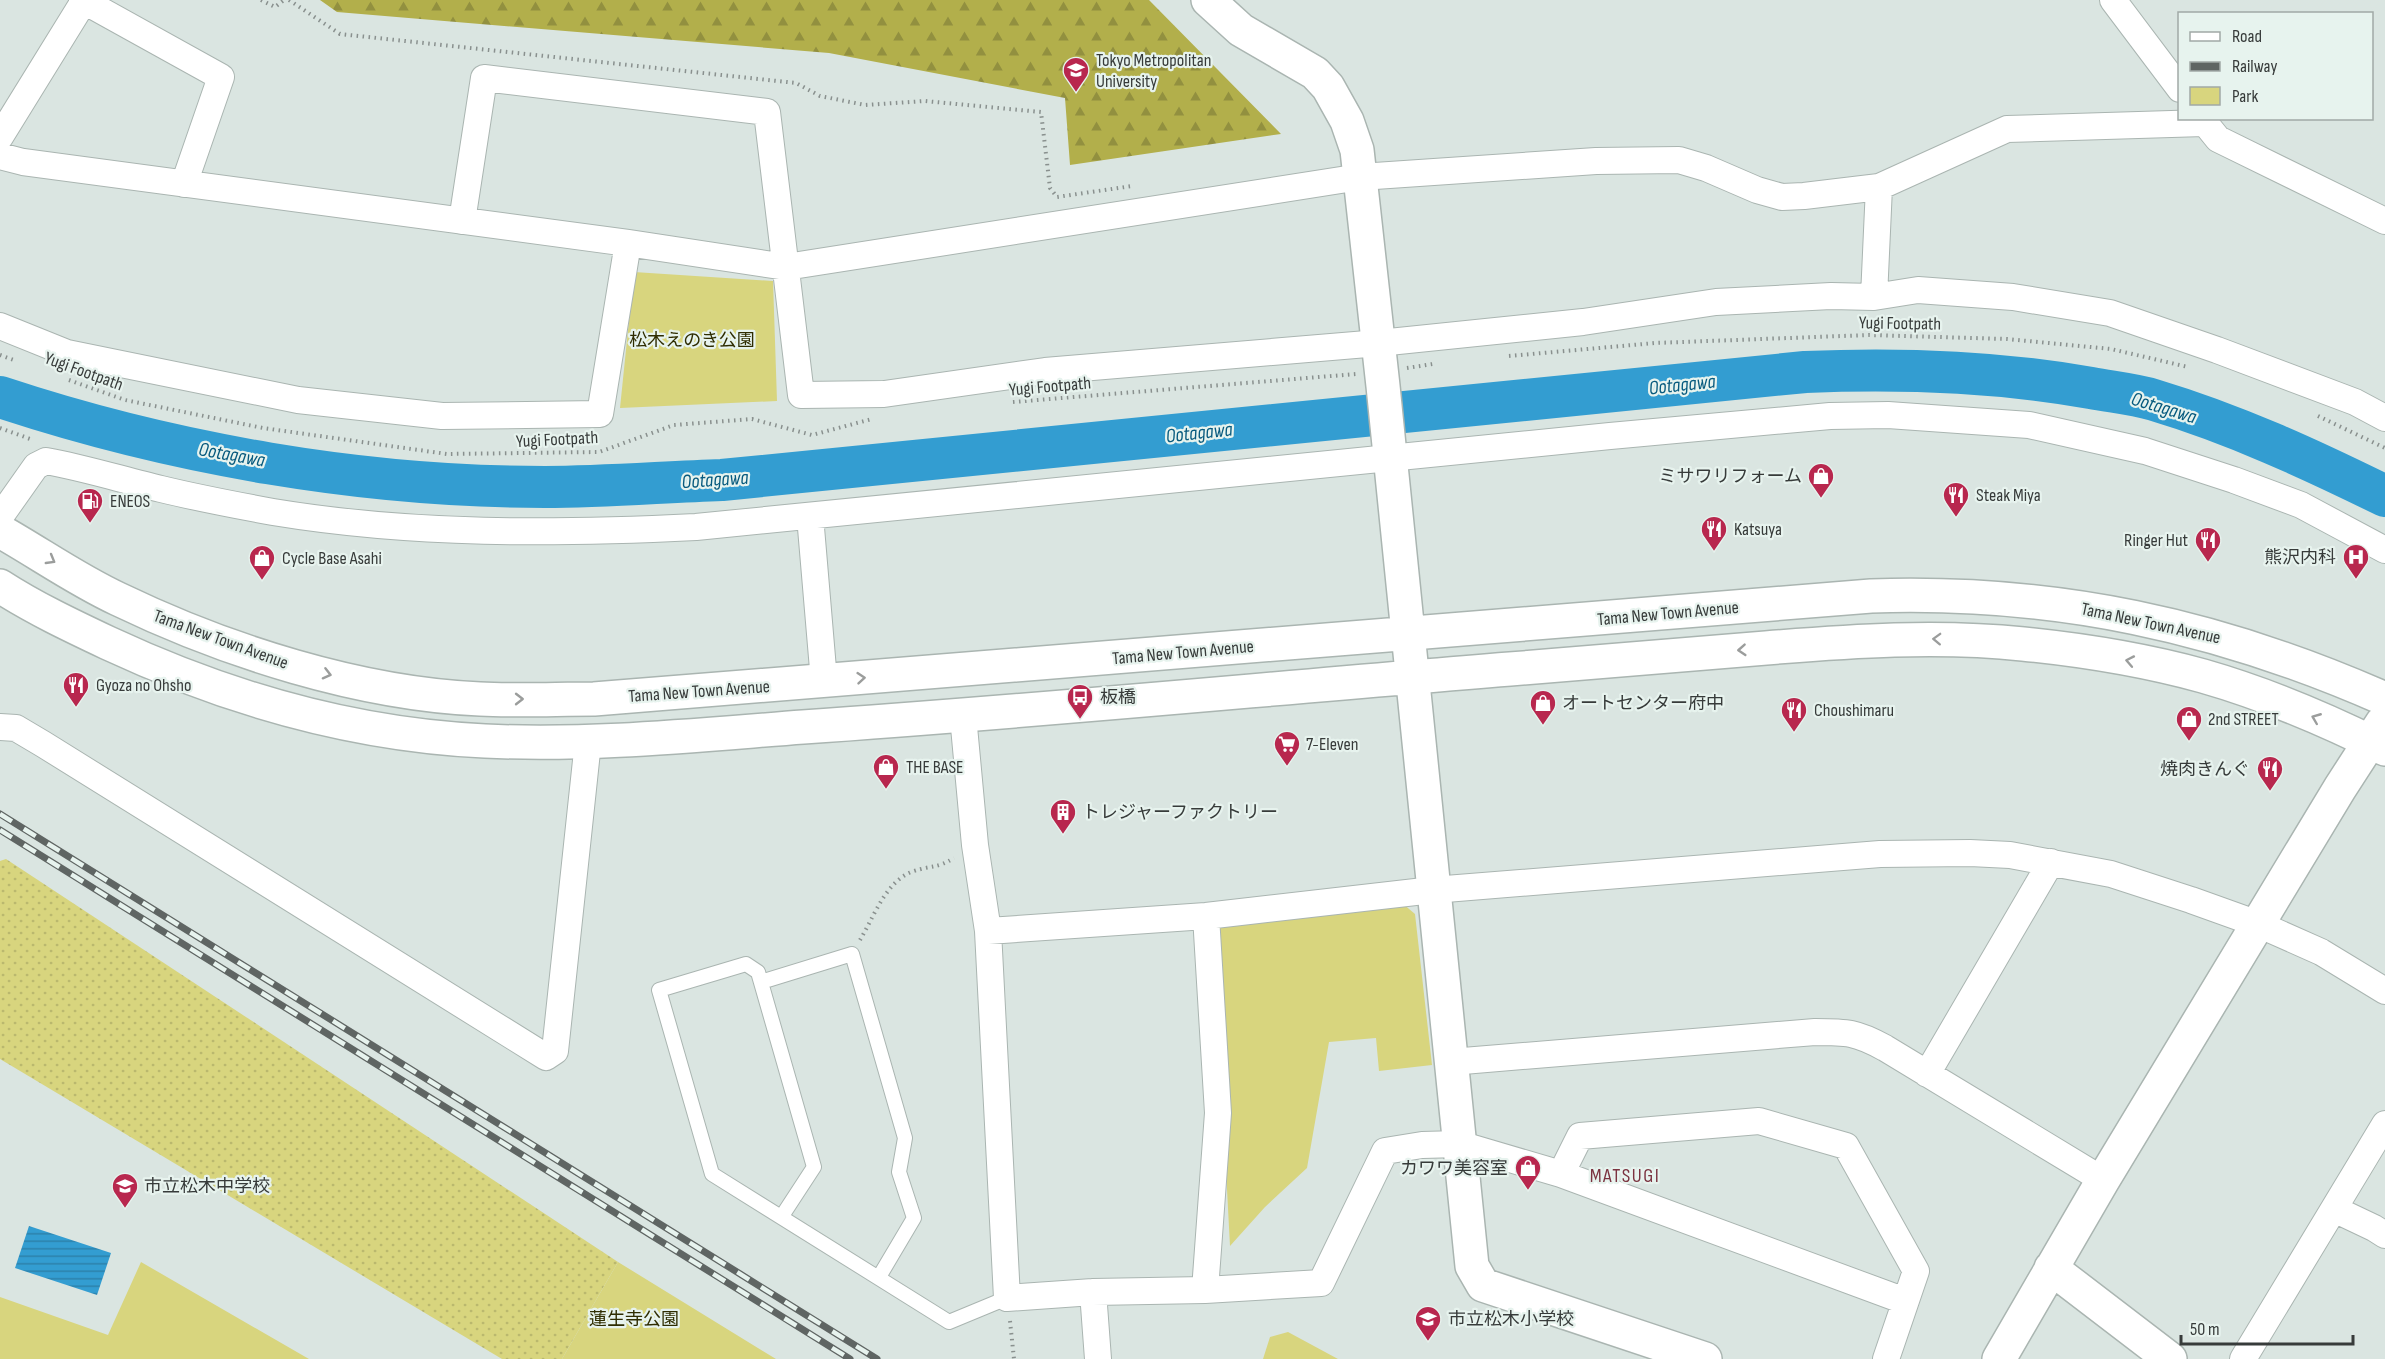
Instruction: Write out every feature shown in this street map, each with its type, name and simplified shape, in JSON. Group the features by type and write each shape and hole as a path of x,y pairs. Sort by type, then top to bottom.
{"main road":[{"path":"1208,0 1241,30 1315,73 1328,87 1347,121 1357,150 1379,343 1379,376 1389,447 1472,1266 1483,1285 1705,1359"},
{"name":"Tama New Town Avenue","path":"0,531 117,598 204,635 294,666 385,687 479,699 594,699 1871,596 1925,594 1979,596 2078,607 2179,627 2276,655 2326,673 2385,699"},
{"path":"0,586 81,630 149,662 212,687 329,720 434,737 483,741 588,742 963,716 1411,676 1839,642 1920,639 2019,643 2085,652 2203,676 2310,715 2380,736 2340,788 2103,1180 1999,1359"},
{"path":"2051,1268 2169,1359"}],"street":[{"path":"2113,0 2178,86"},
{"path":"0,137 83,1 221,77 184,184"},
{"path":"462,221 484,78 767,112 801,395 884,393 1046,371 1379,343 1583,322 1716,302 1831,296 1874,297 1918,290 2013,297 2110,313 2355,402 2385,418"},
{"path":"0,156 23,162 628,243 786,267 1360,177 1596,161 1679,160 1706,168 1757,190 1782,197 1879,187 2007,129 2203,121 2218,139 2385,221"},
{"path":"1874,297 1879,187"},
{"path":"0,326 68,353 298,400 442,416 600,414 628,243"},
{"path":"0,517 36,466 46,461 208,500 276,512 358,523 449,530 581,533 696,527 810,516 1389,447 1830,416 1888,415 2029,425 2107,441 2184,463 2301,506 2385,550"},
{"path":"810,516 824,681"},
{"path":"963,716 975,845 988,931 1007,1298 1093,1292 1205,1290 1321,1283 1385,1151 1422,1145 1459,1144 1561,1174 1905,1301"},
{"path":"0,727 16,728 44,744 546,1057 555,1051 588,742"},
{"path":"988,931 1206,916 1433,890 1880,854 2010,855 2111,874 2258,924 2322,952 2385,991"},
{"path":"1927,1074 2050,862"},
{"path":"1205,1290 1218,1113 1206,916"},
{"path":"1451,1062 1815,1032 1846,1032 1861,1035 2103,1180"},
{"path":"1561,1174 1580,1136 1759,1121 1846,1146 1916,1271 1886,1359"},
{"path":"2243,1359 2385,1124"},
{"path":"2334,1209 2385,1235"},
{"path":"1093,1292 1098,1359"}],"lane":[{"path":"761,982 852,954 905,1138 899,1172 914,1218 879,1276"},
{"path":"782,1216 814,1167 758,972 746,964 659,990 712,1174 879,1276 949,1322 1007,1298"}],"path":[{"path":"261,0 275,8 286,0 340,34 796,83 820,96 865,105 925,101 1041,112 1050,188 1057,197 1139,185"},
{"name":"Yugi Footpath","path":"1502,357 1686,341 1881,335 2007,339 2110,349 2190,368"},
{"name":"Yugi Footpath","path":"0,355 21,363"},
{"name":"Yugi Footpath","path":"1012,402 1379,376 1443,362"},
{"name":"Yugi Footpath","path":"63,378 125,400 251,426 447,454 599,452 674,425 752,419 812,435 874,419"},
{"path":"2308,411 2385,448"},
{"path":"0,428 36,441"},
{"path":"852,954 891,886 913,871 940,867 975,845"},
{"path":"1007,1298 1014,1359"}],"green space":[{"name":"Tokyo Metropolitan University","path":"320,0 1149,0 1281,134 1070,165 1065,98 829,53 337,12"},
{"name":"松木えのき公園","path":"634,272 773,281 777,401 620,408"},
{"path":"6,859 618,1262 562,1359 502,1359 0,1059 0,861"},
{"path":"1402,903 1415,914 1432,1065 1379,1071 1376,1038 1329,1042 1307,1168 1265,1207 1230,1246 1213,923"},
{"path":"141,1262 309,1359 0,1359 0,1297 108,1335"},
{"name":"蓮生寺公園","path":"618,1262 776,1359 562,1359"},
{"path":"1288,1332 1338,1359 1263,1359 1270,1337"}],"water":[{"path":"29,1226 111,1253 97,1295 15,1268"}],"waterway":[{"name":"Ootagawa","path":"0,397 65,417 200,451 338,474 476,485 567,487 722,480 1805,372 1877,370 1948,372 2055,382 2154,400 2184,409 2271,443 2385,496"}],"railway":[{"path":"0,814 877,1359"},
{"path":"0,830 850,1359"}],"place":[{"name":"Tokyo Metropolitan University","path":"1076,93"},
{"name":"ミサワリフォーム","path":"1821,499"},
{"name":"Steak Miya","path":"1956,518"},
{"name":"ENEOS","path":"90,524"},
{"name":"Katsuya","path":"1714,552"},
{"name":"Ringer Hut","path":"2208,563"},
{"name":"熊沢内科","path":"2356,580"},
{"name":"Cycle Base Asahi","path":"262,581"},
{"name":"Gyoza no Ohsho","path":"76,708"},
{"name":"板橋","path":"1080,720"},
{"name":"オートセンター府中","path":"1543,726"},
{"name":"Choushimaru","path":"1794,733"},
{"name":"2nd STREET","path":"2189,742"},
{"name":"7-Eleven","path":"1287,767"},
{"name":"THE BASE","path":"886,790"},
{"name":"焼肉きんぐ","path":"2270,792"},
{"name":"トレジャーファクトリー","path":"1063,835"},
{"name":"カワワ美容室","path":"1528,1191"},
{"name":"市立松木中学校","path":"125,1209"},
{"name":"市立松木小学校","path":"1428,1342"}],"district":[{"name":"MATSUGI","path":"1625,1175"}]}
